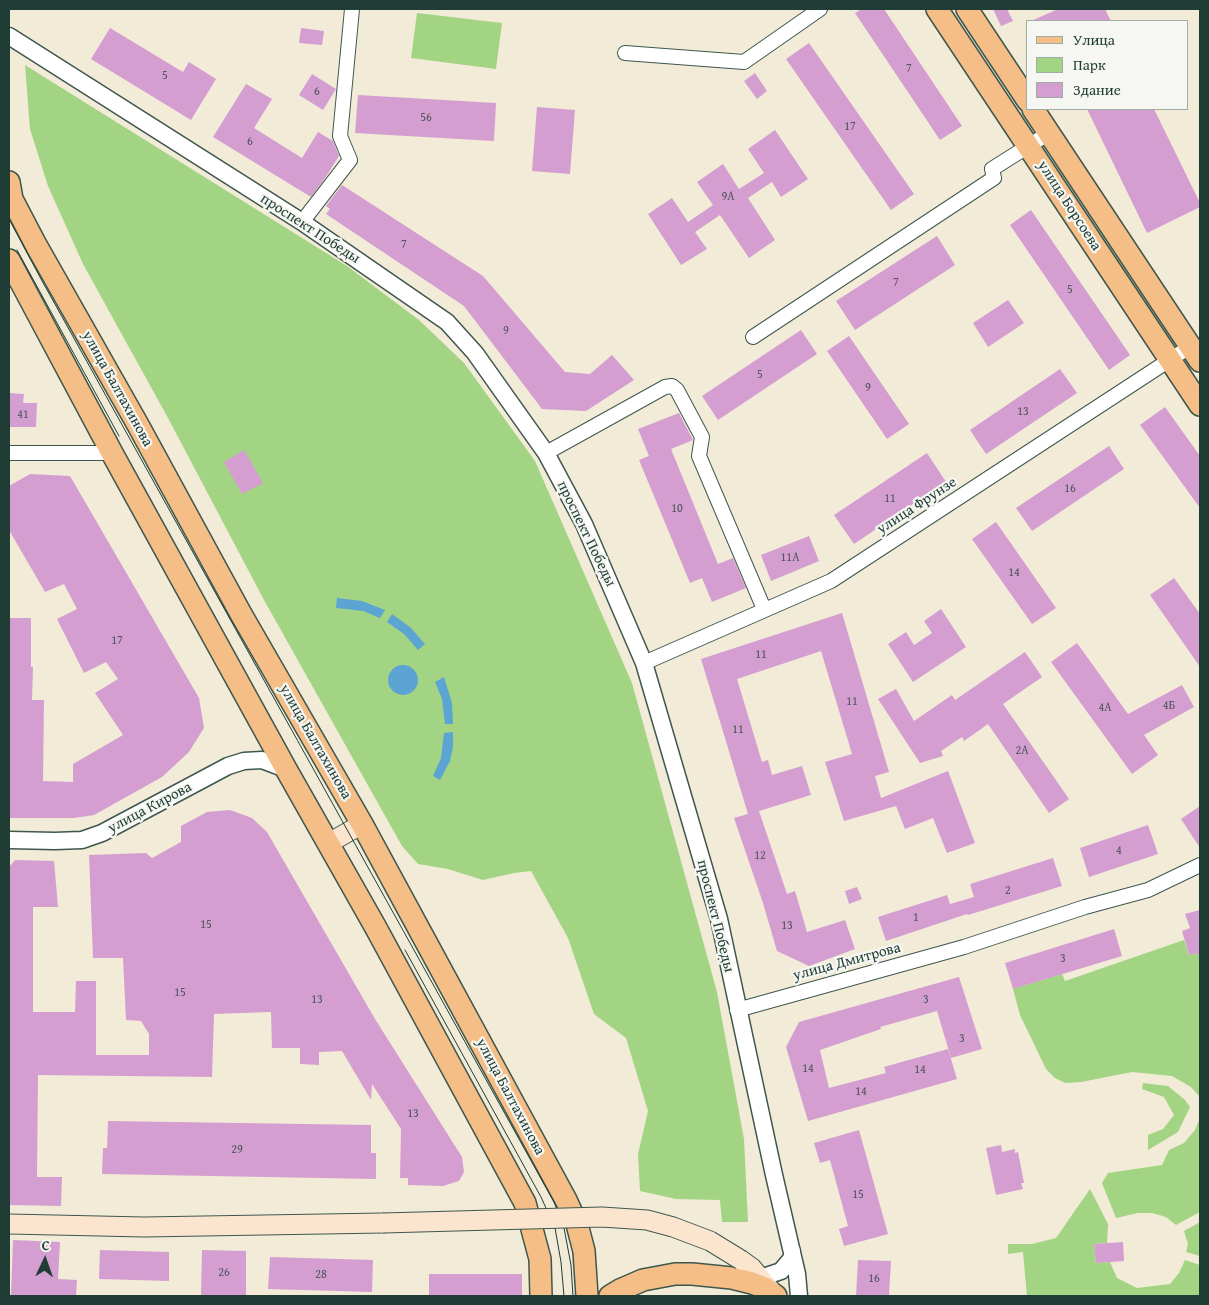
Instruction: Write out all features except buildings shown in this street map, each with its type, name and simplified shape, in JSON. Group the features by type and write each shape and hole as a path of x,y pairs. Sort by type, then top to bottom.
{"main road":[{"name":"улица Борсоева","path":"937,9 1200,405"},
{"path":"967,9 1026,98"},
{"name":"улица Борсоева","path":"1034,110 1195,353"},
{"name":"улица Балтахинова","path":"11,191 36,245 138,425 241,614 362,824 566,1200 577,1224 584,1250 586,1296"},
{"path":"9,260 112,453 376,928 524,1203 540,1259 542,1296"},
{"path":"328,843 362,824"},
{"path":"9,1224 144,1227 602,1217 647,1220 673,1227 710,1241 759,1278"},
{"path":"610,1296 625,1287 643,1280 675,1274 759,1278"}],"street":[{"path":"302,222 350,160 340,136 352,9"},
{"path":"625,53 744,62 820,9"},
{"name":"проспект Победы","path":"9,36 302,222 447,322 475,354 546,453 584,524 644,663 719,919 737,1010 792,1250 799,1296"},
{"path":"753,337 994,178 992,169 1049,132"},
{"name":"улица Фрунзе","path":"644,663 831,581 1170,360 1195,353"},
{"path":"546,453 665,387 672,386 677,390 702,437 699,456 764,609"},
{"path":"9,453 112,453"},
{"name":"улица Кирова","path":"9,840 55,842 82,840 96,836 228,766 244,761 262,760 286,769"},
{"name":"улица Дмитрова","path":"737,1010 964,946 1085,907 1148,890 1200,865"},
{"path":"759,1278 781,1271 792,1258 792,1250"}],"green space":[{"path":"417,13 502,23 496,69 411,58"},
{"path":"25,65 347,266 419,320 464,363 535,461 632,683 717,992 744,1139 748,1222 722,1222 720,1200 676,1199 640,1191 638,1154 648,1111 626,1038 594,1014 568,938 531,871 483,880 448,869 418,864 402,846 264,600 168,418 83,264 48,186 30,129"},
{"path":"1184,940 1189,955 1200,952 1200,1097 1191,1087 1172,1076 1132,1072 1081,1082 1065,1083 1055,1078 1046,1069 1020,1015 1013,989 1062,974 1065,981"},
{"path":"1143,1083 1168,1086 1185,1100 1190,1107 1178,1132 1148,1150 1148,1135 1163,1129 1174,1115 1164,1097 1142,1089"},
{"path":"1200,1118 1200,1212 1176,1225 1166,1217 1152,1213 1138,1213 1116,1218 1102,1183 1108,1173 1162,1165 1169,1150 1184,1143 1195,1130"},
{"path":"1090,1189 1108,1224 1107,1243 1094,1244 1096,1263 1110,1262 1117,1278 1137,1288 1170,1284 1179,1273 1185,1260 1200,1265 1200,1296 1027,1296 1023,1252 1008,1254 1008,1244 1032,1244 1056,1238"},
{"path":"1200,1222 1200,1256 1186,1252 1188,1244 1184,1231"}],"water":[{"path":"337,598 362,601 385,610 380,618 363,611 336,608"},
{"path":"392,614 410,627 425,644 418,650 404,634 387,622"},
{"path":"403,665 414,669 418,680 414,691 403,695 392,691 388,680 392,669"},
{"path":"444,677 452,703 453,724 445,724 442,699 435,682"},
{"path":"453,732 453,747 450,761 440,780 433,776 441,758 444,733"}],"tram line":[{"path":"9,219 554,1202 564,1228 571,1265 573,1296"},
{"path":"17,250 119,436"},
{"path":"405,950 541,1197 555,1228 564,1296"}]}
